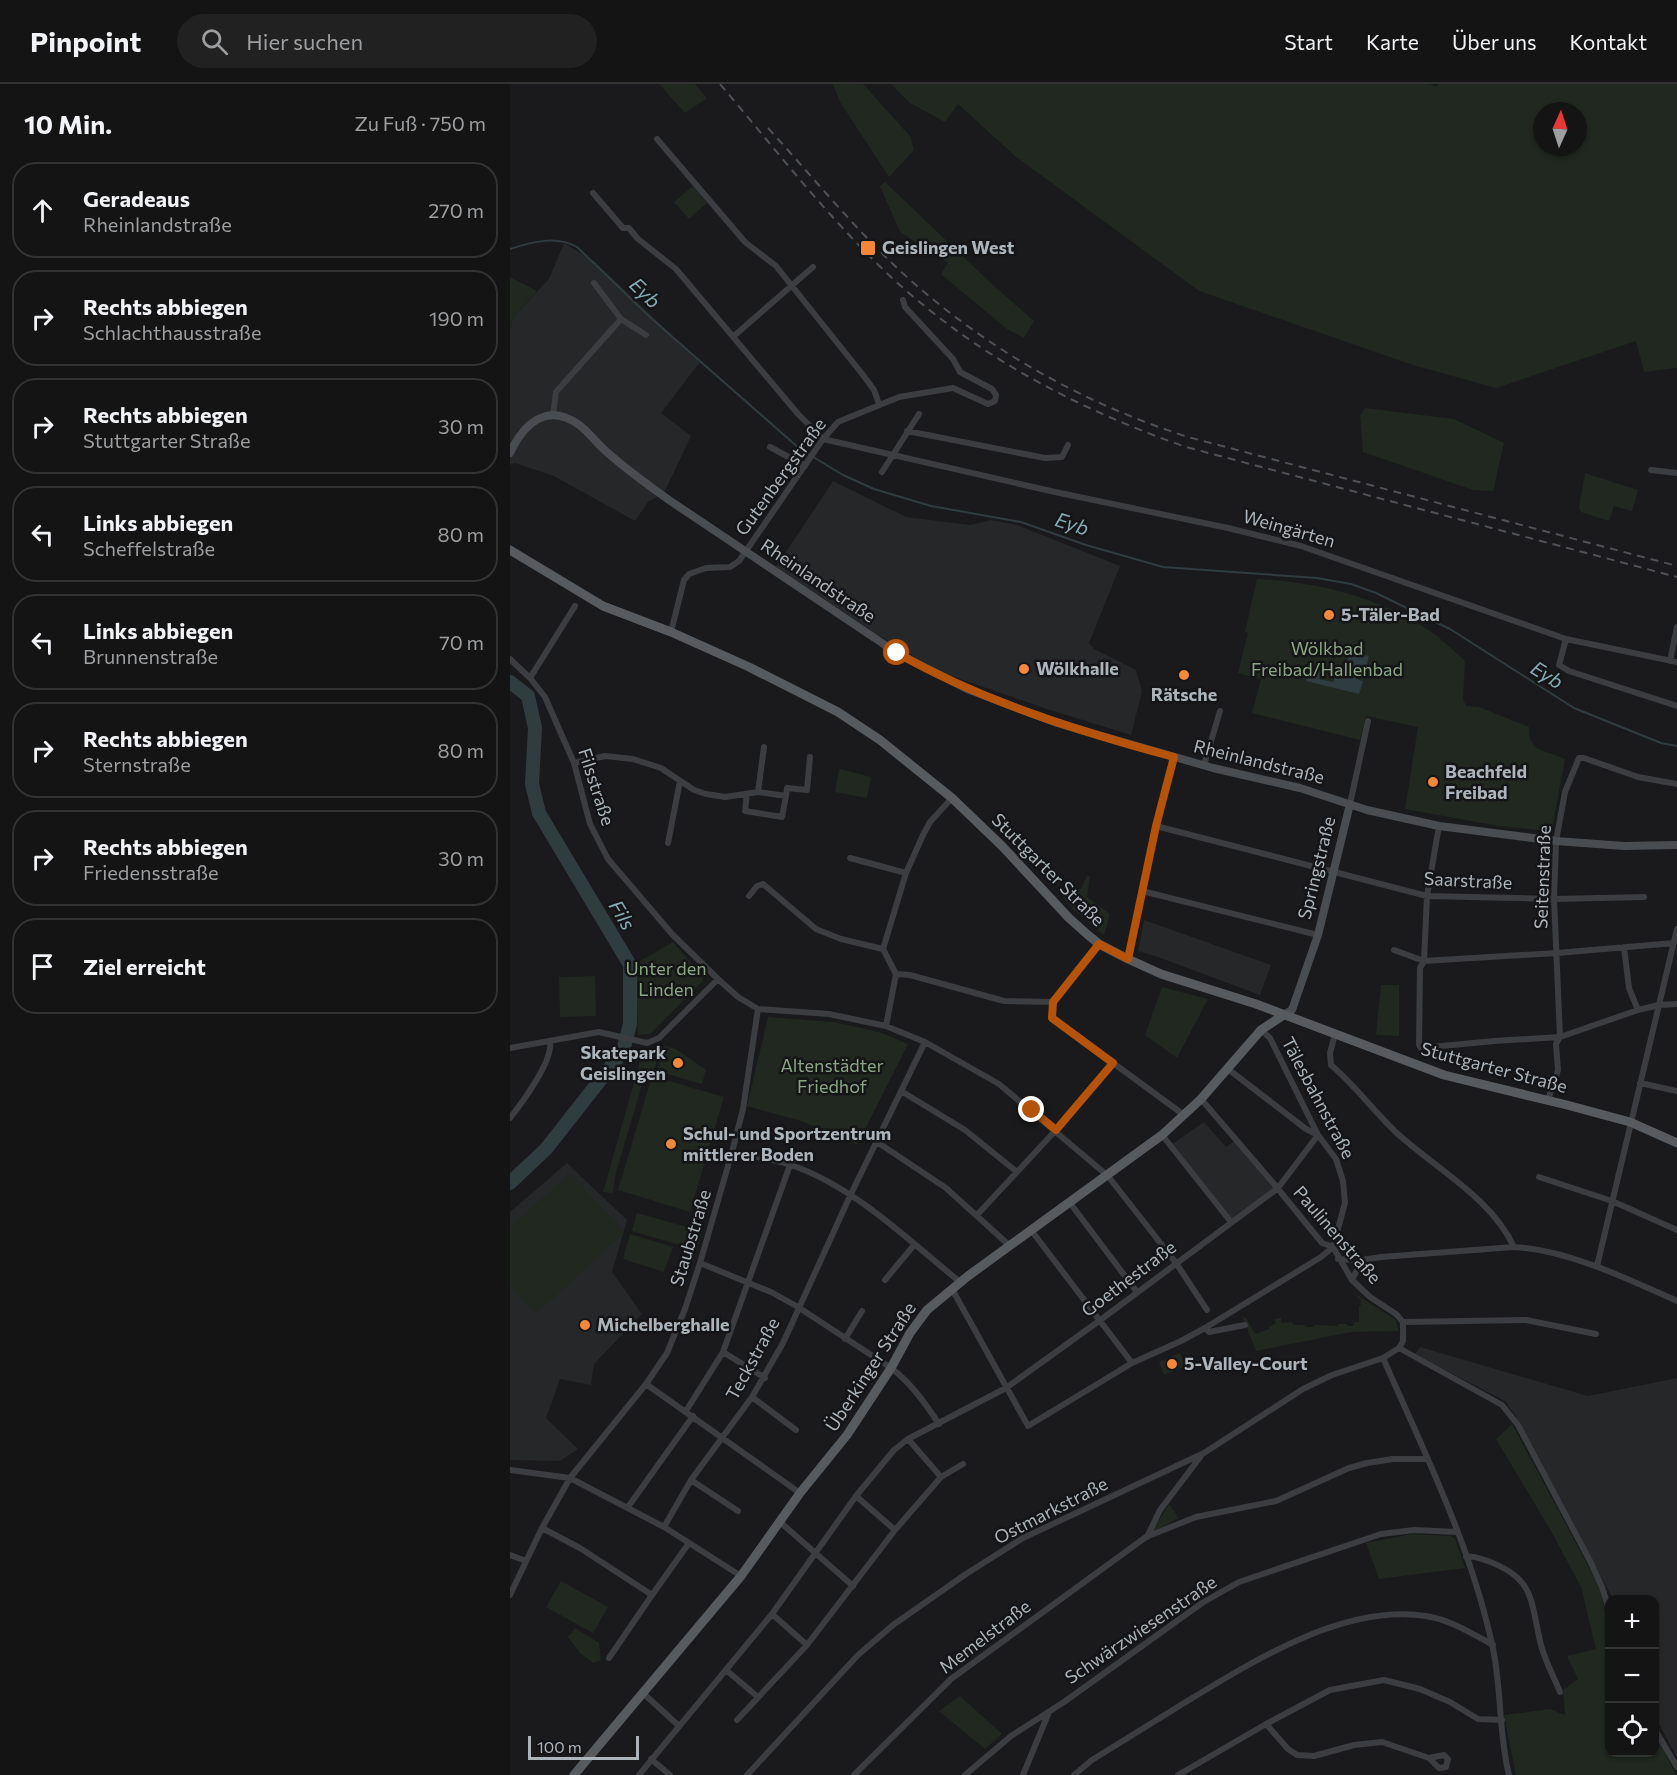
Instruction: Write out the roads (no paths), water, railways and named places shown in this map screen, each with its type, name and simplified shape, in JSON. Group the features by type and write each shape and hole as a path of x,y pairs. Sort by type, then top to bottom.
{"main road":[{"path":"510,453 528,426 536,420 553,415"},
{"name":"Rheinlandstraße","path":"553,415 564,417 578,424 639,478 897,653 942,678 996,701 1057,723 1174,757 1439,826 1556,841 1624,846 1677,845"},
{"name":"Stuttgarter Straße","path":"510,550 603,606 731,658 838,712 908,761 952,798 1002,846 1069,918 1099,944 1128,959 1161,974 1256,1004 1282,1016 1444,1075 1630,1122 1677,1143"},
{"name":"Springstraße","path":"1282,1016 1292,1010 1318,935 1350,804"},
{"name":"Überkinger Straße","path":"574,1775 741,1576 800,1493 848,1435 927,1310 960,1282 1162,1135 1201,1099 1261,1030 1282,1016"}],"street":[{"path":"657,139 746,242 776,266 863,375 874,390 879,404"},
{"path":"593,193 623,228 629,228 638,239 676,269 821,442"},
{"path":"734,336 813,267"},
{"path":"594,283 621,319 646,335"},
{"name":"Gutenbergstraße","path":"671,633 684,580 689,574 706,568 730,567 739,561 821,442 838,422 899,397 952,388 988,405 995,401 996,395 992,389 960,372 953,359 905,307 903,300"},
{"path":"553,415 556,392 621,319"},
{"path":"882,472 919,414"},
{"path":"907,431 1045,458 1062,457 1068,445"},
{"name":"Weingärten","path":"821,442 892,454 1301,546 1566,639 1673,661 1677,627"},
{"path":"770,447 806,464"},
{"path":"1651,470 1677,473"},
{"path":"530,678 575,606"},
{"path":"1566,639 1559,665 1569,671 1677,706"},
{"name":"Filsstraße","path":"510,659 530,678 545,697 574,763 590,824 608,859 672,934 738,997 758,1009"},
{"path":"1204,765 1220,711"},
{"name":"Springstraße","path":"1350,804 1368,721"},
{"path":"758,792 764,747"},
{"path":"574,763 605,756 633,759 661,768 706,794 725,797 758,792 786,796"},
{"path":"747,794 745,811 782,817 787,788 807,790 810,757"},
{"path":"1128,959 1156,826 1174,757"},
{"name":"Seitenstraße","path":"1548,1100 1557,1070 1556,1044 1560,1037 1554,899 1556,841 1565,792 1579,758 1638,777 1677,784"},
{"path":"668,843 680,781"},
{"path":"886,1026 896,974 882,949 906,873 930,822 952,798"},
{"name":"Saarstraße","path":"1156,826 1427,896 1554,899 1644,897"},
{"path":"1439,826 1427,896 1424,961 1420,968 1419,1045 1421,1048 1560,1037 1638,1010 1677,1004"},
{"path":"849,858 906,873"},
{"path":"749,896 763,884 816,929 841,939 882,949"},
{"path":"1142,891 1318,935"},
{"path":"1597,1266 1677,929"},
{"path":"1394,950 1424,961 1674,943"},
{"path":"1099,944 1053,1002 1052,1018 1184,1115"},
{"path":"1624,947 1629,988 1638,1010"},
{"path":"896,974 910,975 1004,1001 1053,1002"},
{"path":"510,1048 599,1032 647,1043 659,1038 718,979"},
{"path":"758,1009 829,1014 886,1026 925,1042 999,1084 1108,1176 1176,1263 1207,1310"},
{"name":"Staubstraße","path":"510,1595 542,1528 570,1478 646,1383 667,1353 700,1263 732,1152 743,1109 758,1009"},
{"name":"Tälesbahnstraße","path":"1261,1030 1270,1038 1318,1135 1336,1159 1343,1182 1345,1203 1333,1247"},
{"path":"1335,1034 1330,1053 1331,1065 1425,1159 1453,1178 1488,1211 1508,1233 1514,1247"},
{"path":"510,1118 540,1073 550,1052 550,1042"},
{"name":"Teckstraße","path":"664,1527 692,1480 765,1378 925,1042"},
{"path":"977,1215 1056,1130 1113,1063"},
{"path":"1228,1068 1306,1129 1318,1135"},
{"path":"1640,1083 1677,1091"},
{"path":"901,1091 965,1130 1017,1172"},
{"name":"Paulinenstraße","path":"1201,1099 1322,1243 1333,1247 1352,1280 1371,1297 1396,1314 1402,1322"},
{"path":"1162,1135 1231,1222"},
{"name":"Goethestraße","path":"639,1775 772,1614 856,1496 894,1450 908,1439 1006,1388 1099,1321 1278,1188 1318,1135"},
{"path":"877,1142 946,1188 1010,1245"},
{"path":"732,1152 790,1165 820,1178 850,1196 960,1282"},
{"path":"686,1412 723,1352 790,1165"},
{"path":"1539,1177 1612,1202 1677,1230"},
{"path":"1070,1203 1137,1292"},
{"path":"1031,1230 1132,1363"},
{"path":"885,1280 914,1245"},
{"path":"952,1289 1028,1426 1132,1363 1205,1328 1321,1257 1333,1247"},
{"path":"1343,1267 1362,1260 1381,1257 1527,1248 1597,1266 1677,1301"},
{"path":"1338,1259 1362,1260"},
{"path":"1352,1280 1362,1260"},
{"path":"700,1263 749,1283 798,1307 891,1368 920,1396 939,1424"},
{"path":"845,1339 862,1311"},
{"path":"1509,1775 1493,1645 1457,1532 1383,1358 1400,1348 1402,1322 1526,1320 1596,1334"},
{"path":"1205,1328 1209,1332 1245,1325"},
{"path":"1400,1348 1502,1406 1518,1425 1591,1563 1605,1596"},
{"path":"723,1352 765,1378"},
{"name":"Ostmarkstraße","path":"747,1775 858,1655 893,1625 966,1574 1023,1538 1204,1453 1304,1389 1332,1375 1383,1358"},
{"path":"646,1383 800,1493"},
{"path":"752,1397 796,1430"},
{"path":"628,1507 693,1416"},
{"path":"908,1439 941,1477"},
{"name":"Memelstraße","path":"1146,1537 1160,1510 1204,1453"},
{"name":"Memelstraße","path":"854,1775 951,1680 1146,1537 1196,1517 1275,1501 1349,1468 1393,1459 1426,1459"},
{"path":"737,1720 807,1645 895,1530 941,1477 963,1464"},
{"path":"510,1470 570,1478 664,1527 741,1576"},
{"path":"692,1480 738,1512"},
{"path":"856,1496 895,1530"},
{"path":"780,1522 853,1586"},
{"path":"542,1528 580,1548 652,1596"},
{"name":"Schwärzwiesenstraße","path":"965,1775 1011,1736 1202,1603 1239,1582 1381,1534 1414,1530 1457,1532"},
{"path":"609,1658 689,1543"},
{"path":"510,1555 526,1561"},
{"path":"1466,1557 1475,1556 1507,1568 1526,1586 1542,1647 1560,1692"},
{"path":"772,1614 807,1645"},
{"path":"1074,1775 1092,1760 1240,1669 1313,1633 1343,1624 1396,1614 1427,1617 1455,1624 1493,1645"},
{"path":"726,1670 758,1697"},
{"path":"1179,1775 1330,1690 1384,1680 1420,1689 1450,1702 1479,1719 1502,1720"},
{"path":"643,1693 679,1725"},
{"path":"1023,1775 1049,1710"},
{"path":"1266,1724 1287,1749 1298,1755 1314,1756 1354,1745 1382,1742 1429,1758"},
{"path":"1659,1736 1677,1767"},
{"path":"651,1760 670,1775"}],"waterway":[{"name":"Eyb","path":"510,249 535,242 552,241 561,241 577,247 651,318 800,449 843,475 874,489 931,506 1021,522 1086,545 1163,567 1317,578 1351,584 1376,593 1450,629 1574,708 1661,743 1677,746"},
{"name":"Fils","path":"510,682 528,696 535,728 532,784 539,813 630,965 630,1024 623,1051 546,1149 510,1183"}],"railway":[{"path":"720,84 825,208 892,278 958,332 1030,378 1106,416 1186,447 1677,577"},
{"path":"768,128 862,233 927,295 996,346 1032,368 1108,407 1188,437 1677,566"}],"place":[{"name":"Geislingen West","path":"868,248"},
{"name":"5-Täler-Bad","path":"1329,615"},
{"name":"Wölkhalle","path":"1024,669"},
{"name":"Rätsche","path":"1184,675"},
{"name":"Beachfeld Freibad","path":"1433,782"},
{"name":"Skatepark Geislingen","path":"678,1063"},
{"name":"Schul- und Sportzentrum mittlerer Boden","path":"671,1144"},
{"name":"Michelberghalle","path":"585,1325"},
{"name":"5-Valley-Court","path":"1172,1364"}],"park label":[{"name":"Wölkbad Freibad/Hallenbad","path":"1327,659"},
{"name":"Unter den Linden","path":"666,979"},
{"name":"Altenstädter Friedhof","path":"832,1076"}]}
